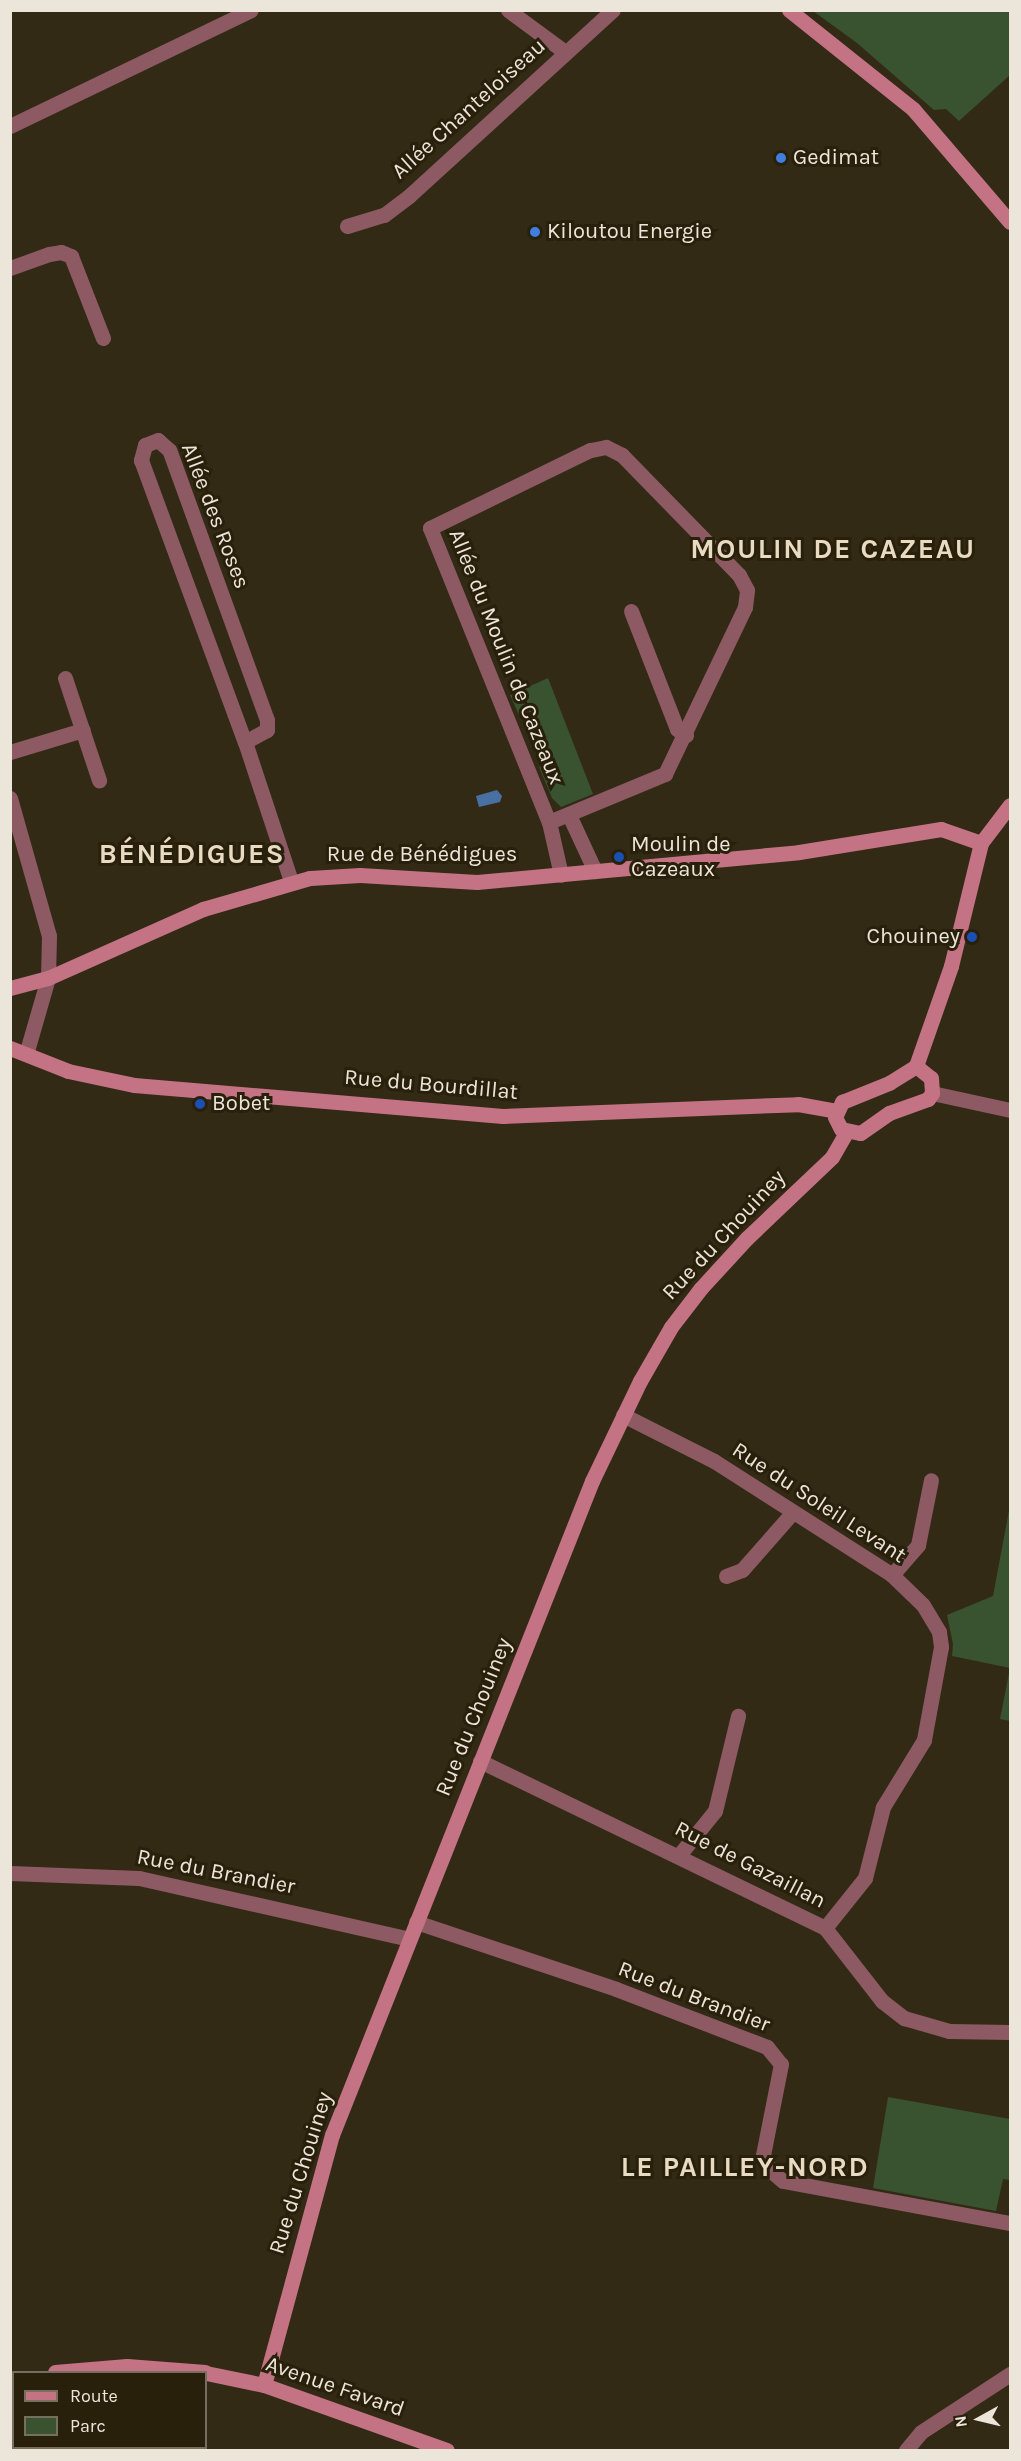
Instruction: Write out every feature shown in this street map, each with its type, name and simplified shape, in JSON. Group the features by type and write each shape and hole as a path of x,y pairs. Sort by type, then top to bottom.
{"street":[{"path":"10,126 251,10"},
{"path":"508,10 565,52"},
{"name":"Allée Chanteloiseau","path":"347,226 384,215 409,196 613,10"},
{"path":"789,10 913,109 1011,222"},
{"path":"10,268 55,253 71,256 103,338"},
{"name":"Allée des Roses","path":"245,742 267,730 267,720 170,450 158,440 145,445 141,460 245,742 291,881"},
{"name":"Allée du Moulin de Cazeaux","path":"549,822 656,780 671,766 745,607 747,591 739,575 622,455 606,447 590,450 430,528 549,822 561,875"},
{"path":"631,611 676,729 686,735"},
{"path":"65,678 99,780"},
{"path":"10,752 83,730"},
{"path":"10,798 44,907 49,936 48,978 26,1054"},
{"path":"916,1066 928,1072 932,1093 928,1099 889,1113 860,1133 846,1133 836,1122 836,1111 842,1102 889,1083 916,1066 951,966 981,843 1011,805"},
{"name":"Allée du Moulin de Cazeaux","path":"569,814 595,871"},
{"name":"Rue de Bénédigues","path":"10,988 48,978 203,909 291,881 360,875 467,882 561,875 793,853 941,829 981,843"},
{"name":"Rue du Bourdillat","path":"10,1048 68,1071 134,1085 503,1116 798,1104 836,1111"},
{"path":"932,1093 1011,1110"},
{"name":"Rue du Chouiney","path":"264,2385 332,2135 592,1481 651,1359 701,1288 792,1192 832,1157 846,1133"},
{"name":"Rue du Soleil Levant","path":"623,1415 714,1461 892,1575 922,1605 939,1632 941,1647 928,1723 919,1750 883,1807 865,1878 825,1928"},
{"path":"892,1575 918,1545 931,1480"},
{"path":"726,1576 742,1570 793,1512"},
{"path":"680,1854 715,1811 738,1716"},
{"name":"Rue de Gazaillan","path":"480,1761 680,1854 825,1928 882,2001 904,2018 949,2031 1011,2032"},
{"name":"Rue du Brandier","path":"10,1873 139,1878 409,1939"},
{"name":"Rue du Brandier","path":"416,1922 616,1989 767,2047 781,2064 763,2155 769,2169 783,2181 1011,2223"},
{"name":"Avenue Favard","path":"76,2371 127,2366 186,2371"},
{"name":"Avenue Favard","path":"207,2374 264,2385 447,2451"},
{"path":"906,2451 921,2432 1011,2374"}],"green space":[{"path":"813,11 1010,11 1010,75 959,121 946,109 934,110 857,43"},
{"path":"548,678 593,794 561,807 552,798 539,767 550,763 529,711 519,715 510,695"},
{"path":"1010,1505 1010,1668 952,1656 953,1644 947,1615 993,1596"},
{"path":"1010,1668 1010,1721 1000,1719"},
{"path":"888,2097 1010,2119 1010,2180 1003,2179 996,2211 873,2188"}],"water":[{"path":"497,790 502,796 500,802 479,807 476,796"}],"place":[{"name":"Gedimat","path":"781,158"},
{"name":"Kiloutou Energie","path":"535,232"},
{"name":"Moulin de Cazeaux","path":"619,857"},
{"name":"Chouiney","path":"972,937"},
{"name":"Bobet","path":"200,1104"}],"district":[{"name":"MOULIN DE CAZEAU","path":"833,549"},
{"name":"BÉNÉDIGUES","path":"192,854"},
{"name":"LE PAILLEY-NORD","path":"745,2167"}]}
